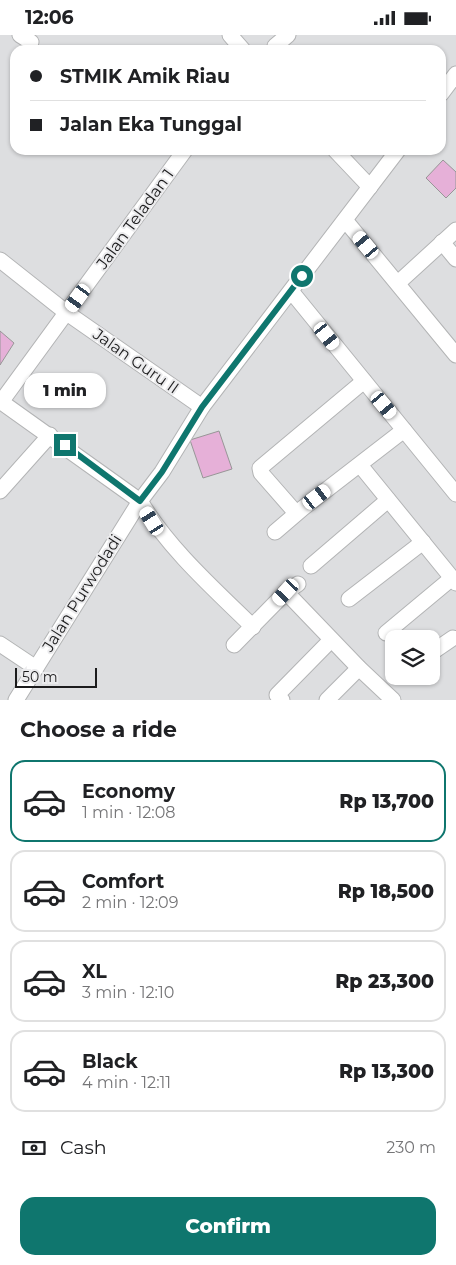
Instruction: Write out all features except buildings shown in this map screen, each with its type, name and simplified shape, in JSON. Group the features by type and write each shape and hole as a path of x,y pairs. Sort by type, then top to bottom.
{"street":[{"path":"230,35 239,45"},
{"path":"276,45 288,35"},
{"path":"446,88 456,75"},
{"name":"Jalan Teladan 1","path":"0,402 181,155"},
{"path":"340,155 370,187"},
{"name":"Jalan Purwodadi","path":"16,700 140,501 162,472 202,407 394,155"},
{"path":"345,220 456,355"},
{"path":"398,283 456,230"},
{"path":"442,243 456,259"},
{"name":"Jalan Guru II","path":"0,260 67,313 202,407"},
{"path":"291,291 456,494"},
{"path":"296,513 260,473 260,468 364,381"},
{"path":"0,402 50,435 140,501 152,521 203,578 253,627"},
{"path":"276,532 296,513 404,430"},
{"path":"0,491 50,435"},
{"path":"360,465 454,581 390,630"},
{"path":"311,565 388,500"},
{"path":"349,599 423,543"},
{"path":"234,645 292,588 331,640 393,700"},
{"path":"282,700 277,695 331,640"},
{"path":"440,648 455,641"},
{"path":"0,644 36,668"},
{"path":"327,700 359,668"}],"route":[{"path":"65,445 140,501 162,472 202,407 302,276"}]}
